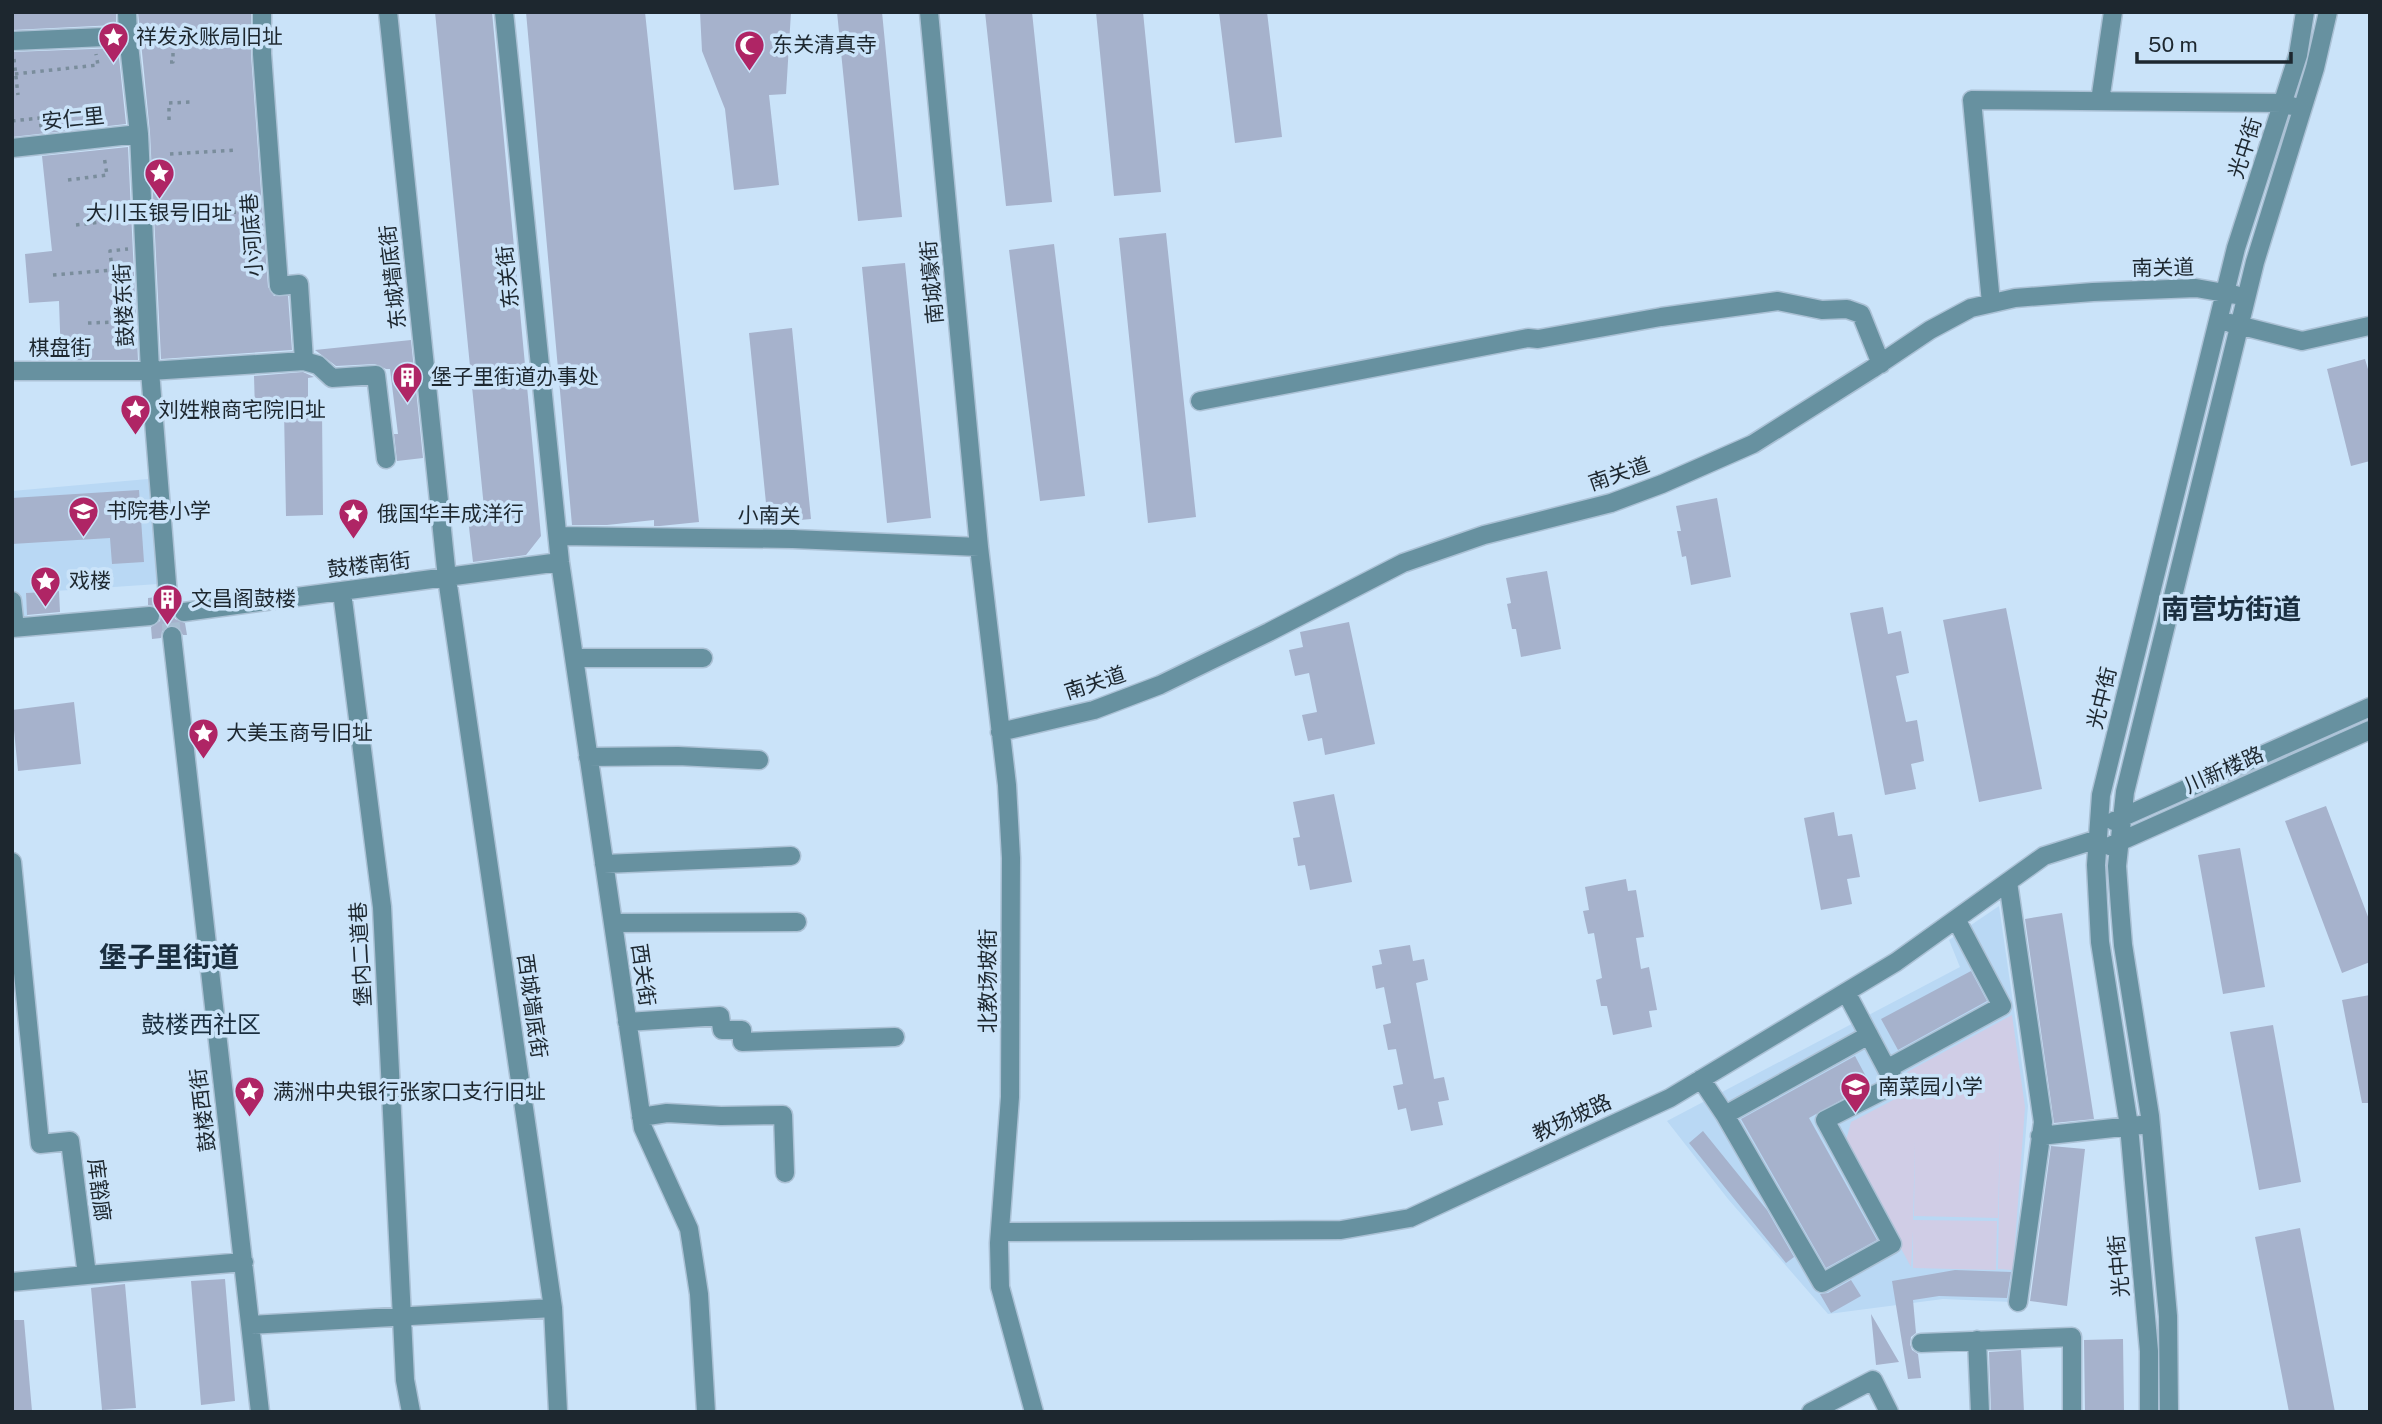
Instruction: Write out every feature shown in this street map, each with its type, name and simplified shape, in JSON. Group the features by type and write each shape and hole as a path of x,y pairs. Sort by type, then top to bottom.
{"street":[{"name":"鼓楼东街","path":"127,12 139,134 150,371 168,596"},
{"name":"小河底巷","path":"262,12 262,54 279,286 299,284 304,361"},
{"name":"东城墙底街","path":"388,12 447,578"},
{"name":"东关街","path":"504,12 558,536"},
{"name":"南城壕街","path":"929,12 979,547"},
{"path":"2099,102 2113,12"},
{"name":"光中街","path":"2149,1412 2149,1351 2129,1126 2101,942 2098,839 2101,795 2236,248 2298,55 2305,12"},
{"name":"光中街","path":"2169,1412 2168,1316 2151,1123 2123,946 2117,866 2119,842 2125,792 2247,297 2315,68 2328,12"},
{"path":"12,41 128,36"},
{"path":"1991,303 1972,100 2283,103 2302,109"},
{"name":"安仁里","path":"12,148 139,134"},
{"name":"南关道","path":"1000,732 1094,710 1160,685 1403,563 1484,535 1611,503 1662,484 1753,444 1930,330 1971,308 2015,298 2093,292 2196,288 2247,297"},
{"path":"1200,401 1528,338 1538,340 1661,317 1778,301 1822,310 1847,309 1861,314 1881,363"},
{"path":"2219,319 2302,341 2370,326"},
{"path":"150,371 304,361 318,365 332,378 376,375 386,459"},
{"name":"棋盘街","path":"12,370 150,371"},
{"name":"小南关","path":"558,536 793,539 979,547"},
{"name":"西关街","path":"558,536 643,1128 689,1229 699,1294 706,1412"},
{"name":"北教场坡街","path":"979,547 1007,785 1011,897 1010,1097 1000,1232 1000,1287 1034,1412"},
{"name":"鼓楼南街","path":"184,612 560,562"},
{"name":"西城墙底街","path":"447,578 552,1308 558,1412"},
{"name":"堡内二道巷","path":"342,592 382,907 404,1316 405,1380 411,1412"},
{"path":"12,601 13,628 150,617"},
{"name":"鼓楼西街","path":"172,636 260,1412"},
{"path":"574,658 703,658"},
{"name":"川新楼路","path":"2098,839 2122,818 2370,707"},
{"name":"川新楼路","path":"2098,839 2119,842 2370,730"},
{"path":"588,757 678,756 759,760"},
{"name":"教场坡路","path":"1000,1232 1341,1230 1410,1218 1670,1098 1896,962 2044,856 2098,839"},
{"path":"604,864 791,856"},
{"name":"库豁廊","path":"12,862 40,1144 70,1140 87,1275"},
{"path":"2008,882 2043,1122 2018,1302"},
{"path":"1701,1079 1725,1115 1822,1283 1892,1244 1825,1120 1884,1090 1894,1065 2002,1006 1956,919"},
{"path":"613,923 797,922"},
{"path":"1846,992 1890,1075"},
{"path":"627,1023 720,1016 722,1030 742,1030 742,1042 895,1037"},
{"path":"1725,1115 1869,1035"},
{"path":"641,1116 667,1112 721,1116 783,1115 785,1173"},
{"path":"2040,1136 2151,1123"},
{"path":"12,1282 244,1262"},
{"path":"251,1325 552,1308"},
{"path":"1921,1343 2072,1337 2073,1412"},
{"path":"1977,1340 1980,1412"},
{"path":"1811,1412 1873,1380 1889,1412"}],"path":[{"path":"170,62 173,62 173,31 190,32"},
{"path":"15,74 97,65 95,44"},
{"path":"13,48 18,95"},
{"path":"169,120 169,103 192,102"},
{"path":"65,116 105,112"},
{"path":"68,180 107,175 103,146"},
{"path":"170,154 237,150"},
{"path":"76,225 110,221 109,209 112,209"},
{"path":"173,215 239,212"},
{"path":"53,275 112,270 111,251"},
{"path":"88,323 118,322 119,299"}],"shaded area":[{"name":"书院巷小学","path":"148,479 158,584 26,593 28,623 12,624 12,491"},
{"name":"南菜园小学","path":"1999,906 2028,1106 2012,1302 1943,1299 1828,1314 1728,1199 1667,1121 1960,967 1949,940"},
{"path":"2012,1015 2025,1107 2013,1270 1998,1269 2000,1128 1998,1218 1914,1216 1915,1141 1913,1220 1997,1221 1996,1270 1913,1268 1913,1231 1911,1267 1845,1144 1851,1122 1897,1098 1907,1072"}],"building":[{"path":"12,12 116,12 116,25 12,30"},
{"path":"138,12 251,12 251,55 268,287 274,296 288,296 292,350 161,359 150,133"},
{"path":"435,12 492,12 541,536 526,555 473,562 467,510 484,508"},
{"path":"526,12 645,12 699,522 660,526 654,526 654,520 607,525 572,525"},
{"name":"东关清真寺","path":"700,12 791,12 786,94 769,95 779,185 734,190 725,109 702,51"},
{"path":"837,12 882,12 902,217 858,221"},
{"path":"985,12 1032,12 1052,202 1006,206"},
{"path":"1096,12 1143,12 1161,192 1114,196"},
{"path":"1219,12 1267,12 1282,137 1235,143"},
{"path":"118,48 126,124 12,137 12,52"},
{"path":"128,147 138,360 61,360 59,301 29,303 25,254 52,251 42,156"},
{"path":"1166,233 1196,517 1148,523 1119,238"},
{"path":"1054,244 1085,496 1040,501 1009,250"},
{"path":"905,263 931,518 887,523 862,267"},
{"path":"792,328 811,519 768,523 749,333"},
{"name":"堡子里街道办事处","path":"411,340 423,458 397,461 394,434 398,434 390,369 375,364 336,366 315,350"},
{"path":"2365,359 2370,376 2370,461 2351,466 2327,369"},
{"path":"303,372 314,377 308,378 308,410 322,410 323,515 286,516 284,411 255,411 254,376"},
{"path":"139,490 144,562 112,564 110,538 12,544 12,498"},
{"path":"1717,498 1731,577 1691,585 1686,556 1682,557 1677,531 1681,531 1676,506"},
{"path":"1547,571 1561,649 1521,657 1516,629 1512,629 1507,604 1511,603 1506,578"},
{"path":"59,591 60,612 27,615 26,593"},
{"path":"182,594 183,601 177,603 173,613 175,619 185,623 187,635 183,635 177,626 170,625 162,631 161,638 152,639 151,627 160,621 161,614 155,606 148,605 148,598 157,597 163,606 170,607 175,605"},
{"path":"1883,607 1888,634 1901,631 1909,673 1896,676 1906,722 1917,720 1924,761 1911,764 1916,789 1885,795 1850,613"},
{"path":"2006,608 2042,789 1979,802 1943,620"},
{"path":"1349,622 1375,744 1325,755 1322,738 1308,741 1302,715 1317,712 1309,673 1295,676 1289,650 1303,647 1300,632"},
{"path":"74,702 81,764 18,771 12,710"},
{"path":"1334,794 1352,882 1310,890 1305,865 1298,866 1293,838 1300,837 1293,802"},
{"path":"2326,806 2370,922 2370,962 2342,973 2285,821"},
{"path":"1834,812 1838,836 1852,834 1860,877 1847,879 1852,904 1821,910 1804,818"},
{"path":"2240,848 2265,987 2223,994 2198,855"},
{"path":"1626,879 1628,891 1636,890 1644,937 1636,938 1641,969 1649,967 1657,1010 1649,1011 1652,1027 1613,1035 1607,1006 1601,1006 1596,980 1602,978 1594,933 1588,934 1583,911 1589,910 1585,887"},
{"path":"2062,913 2094,1119 2054,1123 2025,919"},
{"path":"1410,945 1413,961 1424,959 1428,980 1416,983 1434,1079 1444,1077 1449,1100 1438,1102 1443,1125 1411,1131 1406,1108 1398,1110 1393,1086 1403,1084 1396,1049 1388,1050 1383,1025 1391,1023 1384,987 1376,989 1372,966 1382,964 1379,950"},
{"path":"1971,971 1987,1001 1898,1050 1881,1019"},
{"path":"2370,995 2370,1103 2362,1103 2342,1000"},
{"path":"2273,1025 2301,1182 2259,1190 2230,1032"},
{"path":"1855,1056 1870,1084 1809,1118 1877,1240 1826,1268 1741,1119"},
{"path":"1703,1131 1767,1210 1794,1257 1786,1263 1689,1143"},
{"path":"2051,1146 2085,1149 2067,1306 2030,1301"},
{"path":"2300,1228 2335,1412 2289,1412 2255,1237"},
{"path":"1955,1270 2011,1272 2007,1298 1939,1296 1913,1300 1916,1333 1911,1337 1910,1344 1912,1350 1918,1354 1921,1378 1908,1379 1892,1281"},
{"path":"225,1279 235,1401 201,1405 191,1281"},
{"path":"1851,1280 1861,1296 1831,1313 1820,1294 1828,1293"},
{"path":"125,1284 136,1408 102,1410 91,1288"},
{"path":"1871,1314 1899,1362 1876,1365"},
{"path":"12,1320 24,1320 32,1411 12,1412"},
{"path":"2123,1339 2124,1412 2085,1412 2084,1340"},
{"path":"2021,1350 2024,1412 1991,1412 1989,1352"}],"tunnel":[{"path":"168,596 172,636"}],"place":[{"name":"祥发永账局旧址","path":"113,64"},
{"name":"东关清真寺","path":"749,72"},
{"name":"大川玉银号旧址","path":"159,200"},
{"name":"堡子里街道办事处","path":"408,404"},
{"name":"刘姓粮商宅院旧址","path":"135,437"},
{"name":"书院巷小学","path":"83,538"},
{"name":"俄国华丰成洋行","path":"354,541"},
{"name":"戏楼","path":"46,608"},
{"name":"文昌阁鼓楼","path":"168,626"},
{"name":"大美玉商号旧址","path":"203,760"},
{"name":"南菜园小学","path":"1855,1114"},
{"name":"满洲中央银行张家口支行旧址","path":"250,1119"}],"district":[{"name":"南营坊街道","path":"2231,609"},
{"name":"堡子里街道","path":"169,957"},
{"name":"鼓楼西社区","path":"201,1025"}]}
